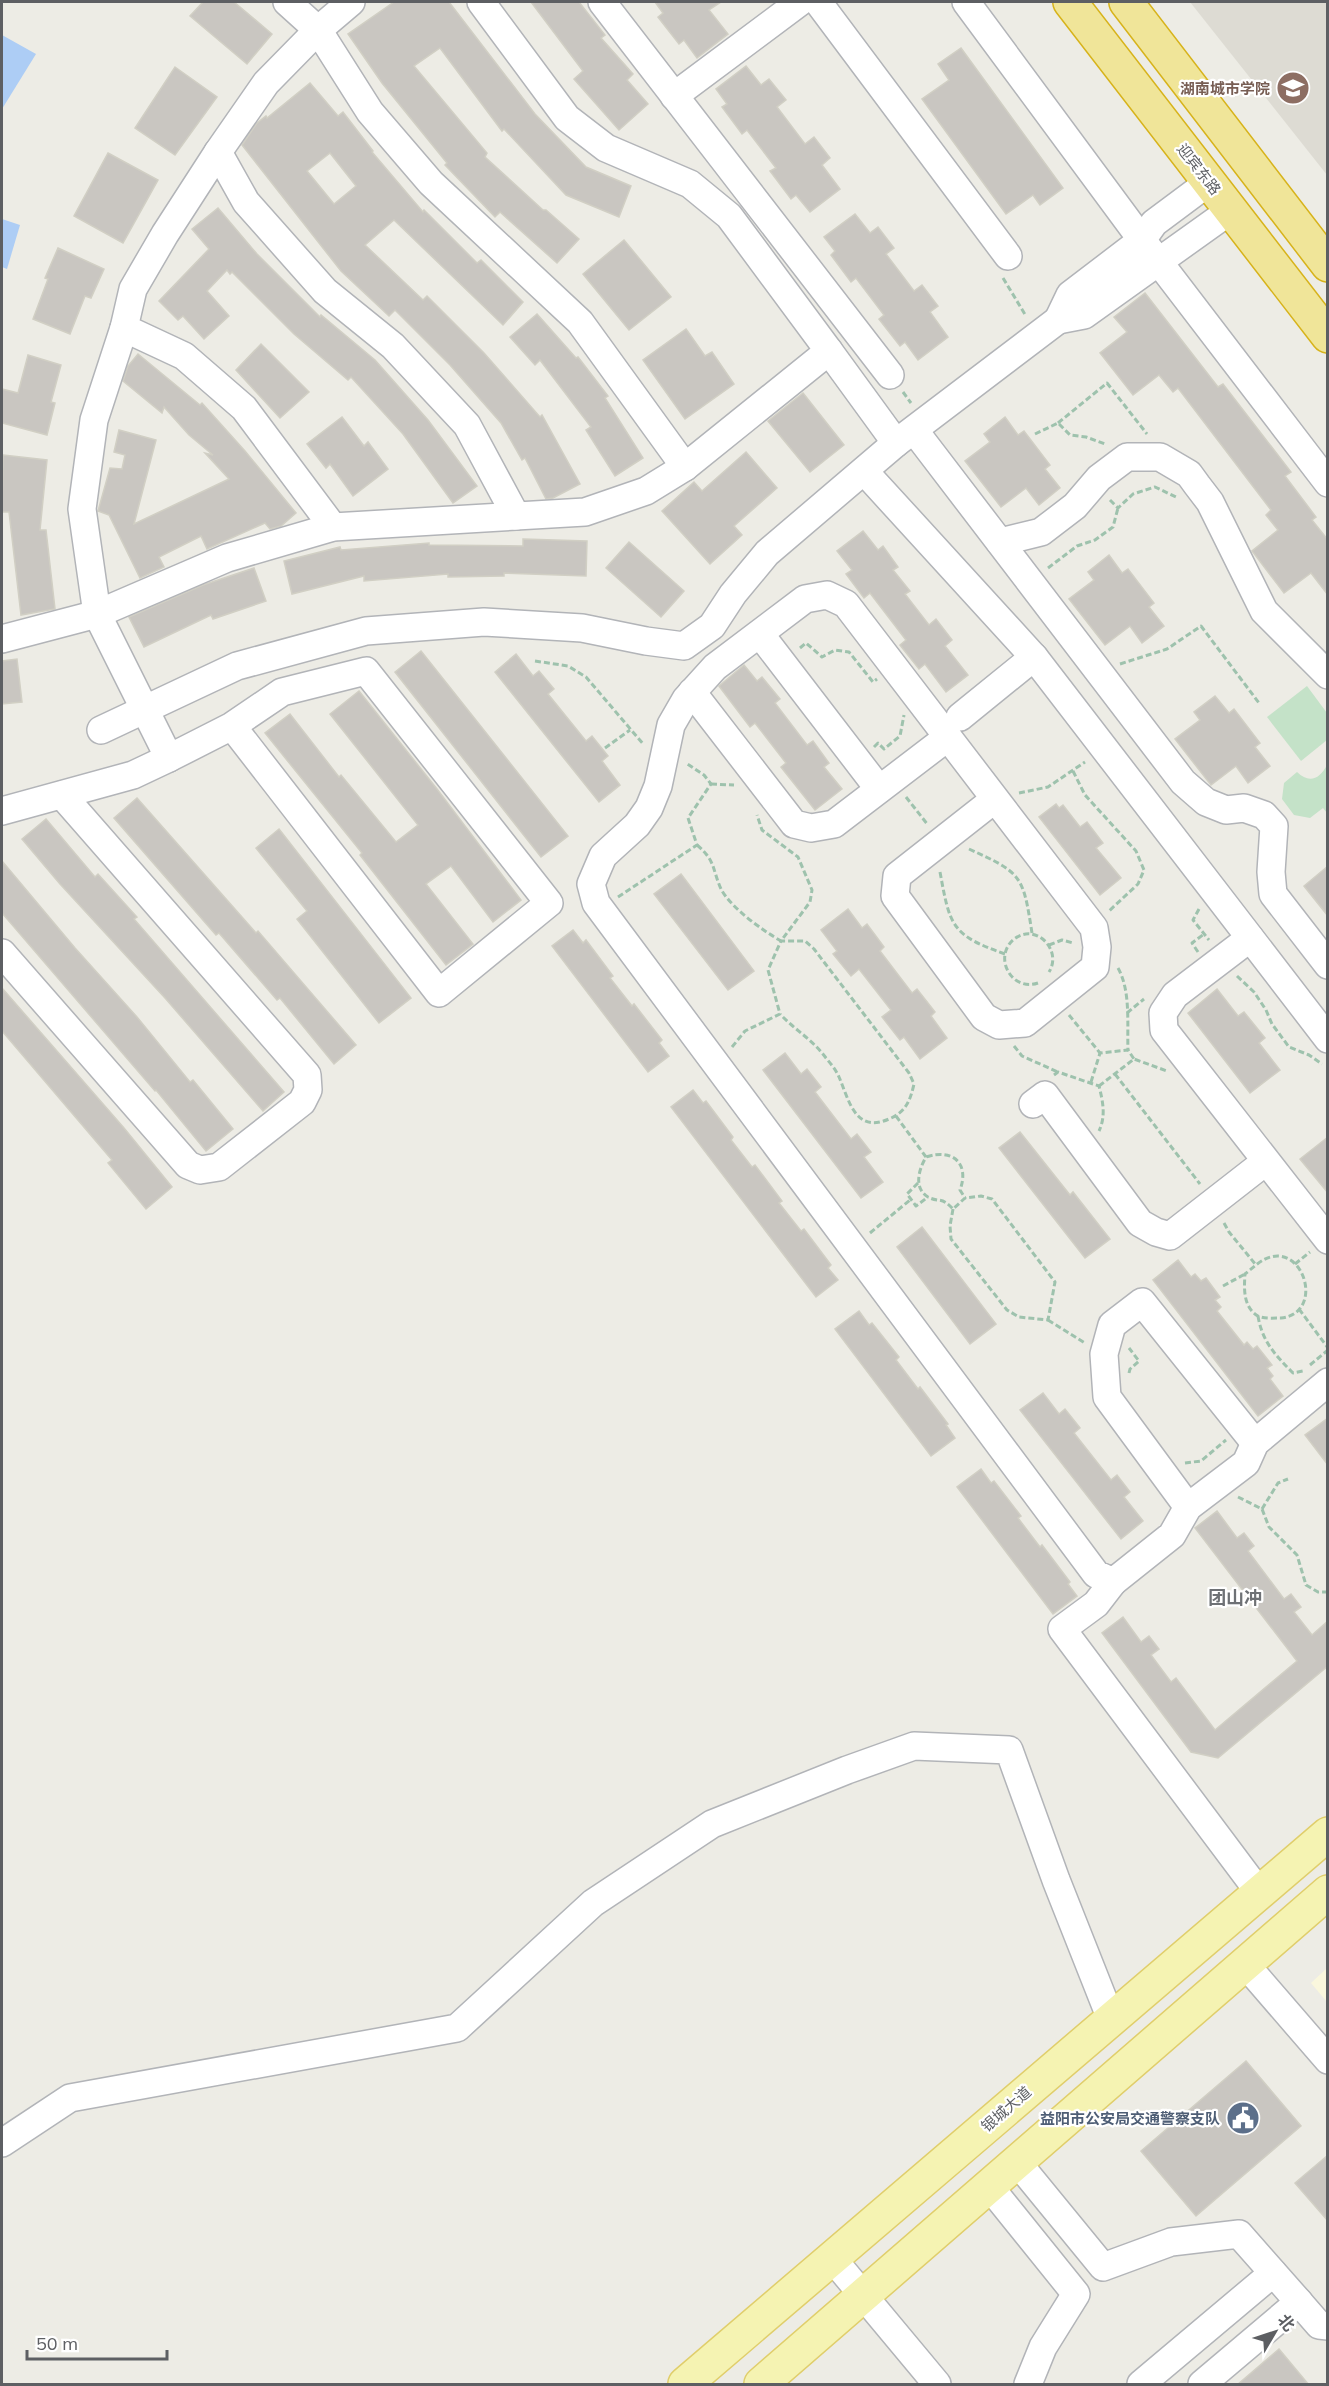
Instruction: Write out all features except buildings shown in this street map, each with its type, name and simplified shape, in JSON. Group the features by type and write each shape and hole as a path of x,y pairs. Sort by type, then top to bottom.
{"highway":[{"name":"迎宾东路","path":"1070,2 1328,336"},
{"path":"1126,2 1328,265"}],"main road":[{"name":"银城大道","path":"685,2385 1328,1834"},
{"path":"761,2385 1328,1892"}],"street":[{"path":"287,2 318,30 370,112 431,183 580,322 686,466"},
{"path":"169,758 143,711 97,614 82,509 94,420 124,328 134,289 165,234 266,83 318,30 351,2"},
{"path":"481,2 567,118 606,148 690,184 729,216 828,351 912,432 1000,542 1183,783 1206,802 1226,810 1244,808 1264,815 1274,826 1271,872 1273,894 1328,965"},
{"path":"602,2 890,375"},
{"path":"674,96 800,2"},
{"path":"818,2 1008,256"},
{"path":"966,2 1142,240 1328,483"},
{"path":"218,152 246,202 325,291 393,345 467,425 516,516"},
{"path":"1048,328 1070,295 1142,240 1154,223 1209,182"},
{"path":"101,730 237,666 366,631 484,622 582,628 684,646 712,626 733,594 767,553 912,432 1048,328 1084,315 1231,210"},
{"path":"124,328 184,357 244,408 333,527"},
{"path":"2,639 97,614 227,558 333,527 585,512 646,491 686,466 828,351"},
{"path":"1000,542 1041,532 1075,506 1094,484 1127,457 1160,457 1189,474 1210,502 1264,611 1328,675"},
{"path":"864,471 1034,657 1250,938 1325,1052"},
{"path":"995,798 897,876 895,896 984,1017 999,1025 1025,1023 1095,967 1097,947 1094,928 995,798 954,727 894,666 846,604 827,595 805,598 715,667 692,692 671,725 658,786 649,808 637,825 603,856 591,884 596,903 1096,1574 1113,1582"},
{"path":"760,634 856,760 885,784"},
{"path":"692,692 794,824 811,828 834,824 954,727 1034,657"},
{"path":"2,811 133,775 232,726 282,692 366,671 549,903 439,993 232,726"},
{"path":"2,952 188,1165 200,1170 219,1167 302,1102 308,1090 307,1075 62,795"},
{"path":"1250,938 1175,995 1163,1013 1164,1030 1328,1240"},
{"path":"1033,1104 1045,1095 1140,1223 1156,1232 1170,1236 1266,1162"},
{"path":"1188,1507 1107,1397 1104,1354 1112,1325 1142,1302 1248,1435 1246,1463 1188,1507 1172,1535 1113,1582 1096,1604 1062,1629 1259,1892"},
{"path":"1248,1435 1328,1382"},
{"path":"2,2142 70,2098 458,2028 593,1903 712,1824 914,1746 1009,1750 1056,1880 1111,2019"},
{"path":"1245,1964 1328,2060"},
{"path":"1017,2162 1103,2267 1172,2242 1239,2234 1319,2325 1328,2326"},
{"path":"989,2186 1076,2294 1043,2347 1028,2385"},
{"path":"832,2258 937,2385"},
{"path":"1141,2385 1273,2272"},
{"path":"1202,2385 1299,2302"}],"path":[{"path":"1008,256 998,270 1048,328"},
{"path":"890,375 912,432"},
{"path":"1035,434 1059,423 1107,383 1159,449 1160,457"},
{"path":"1059,423 1070,435 1086,437 1108,445 1127,457"},
{"path":"1094,484 1118,508"},
{"path":"1030,581 1077,546 1095,540 1113,527 1118,508 1133,494 1155,488 1179,498 1197,485"},
{"path":"1098,671 1167,649 1201,626 1259,703"},
{"path":"782,662 806,643 822,657 835,650 849,652 873,682 894,666"},
{"path":"535,661 568,666 586,677 642,745 689,764 704,775 711,784"},
{"path":"856,760 879,743 884,749 900,736 904,710"},
{"path":"605,748 630,730"},
{"path":"995,798 1048,787 1103,748"},
{"path":"1073,771 1085,795 1136,851 1144,870 1138,884 1121,903 1106,914 1088,920"},
{"path":"711,784 732,784 740,789"},
{"path":"711,784 688,818 697,845 710,856 722,891 754,925 781,941 805,941 814,949 909,1073 914,1084 909,1105 896,1116 883,1122 868,1122 854,1114 838,1074 825,1056 780,1014 768,970 781,941 810,902 812,890 798,857 762,830 753,806"},
{"path":"885,784 940,842 1011,870 1021,882 1032,933"},
{"path":"940,842 950,919 960,933 1005,954"},
{"path":"601,909 697,845"},
{"path":"1216,895 1197,910 1193,920 1239,979 1254,992 1272,1024 1289,1047 1308,1055 1325,1052"},
{"path":"717,1065 745,1031 780,1014"},
{"path":"1009,1024 1010,1041 1022,1056 1058,1072"},
{"path":"1091,1083 1100,1053 1128,1050 1134,1059 1169,1072 1189,1062"},
{"path":"1099,1086 1134,1059"},
{"path":"896,1116 926,1157"},
{"path":"953,1209 944,1200 928,1197 918,1183 919,1169 926,1157 937,1153 957,1160 963,1169 964,1178 960,1190 965,1198"},
{"path":"918,1183 907,1194 910,1200 916,1206 928,1197"},
{"path":"1048,1320 1055,1282 992,1198 981,1196 965,1198 953,1209 950,1226 951,1239 1007,1310 1019,1317 1048,1320 1104,1354"},
{"path":"852,1247 910,1200"},
{"path":"1223,1286 1245,1274"},
{"path":"1258,1316 1261,1333 1274,1354 1293,1373 1302,1372 1328,1349 1299,1309"},
{"path":"1112,1325 1139,1361 1130,1369 1128,1377"},
{"path":"1166,1477 1185,1462 1201,1461 1248,1435"},
{"path":"1262,1509 1278,1483 1288,1479"},
{"path":"1222,1481 1242,1500 1262,1509 1269,1527 1297,1555 1306,1585 1318,1592 1328,1592"}],"shaded area":[{"name":"湖南城市学院","path":"1190,2 1327,2 1327,175"},
{"path":"1327,1968 1327,2002 1311,1983"}],"green space":[{"path":"1307,686 1327,713 1327,740 1301,761 1267,717"},
{"path":"1327,765 1327,813 1323,808 1310,818 1294,815 1282,799 1284,783 1297,772 1310,779 1318,777"}],"water":[{"path":"2,35 36,54 2,109"},
{"path":"2,219 20,225 7,269 2,267"}],"place":[{"name":"湖南城市学院","path":"1293,88"},
{"name":"益阳市公安局交通警察支队","path":"1243,2118"}],"district":[{"name":"团山冲","path":"1235,1597"}]}
